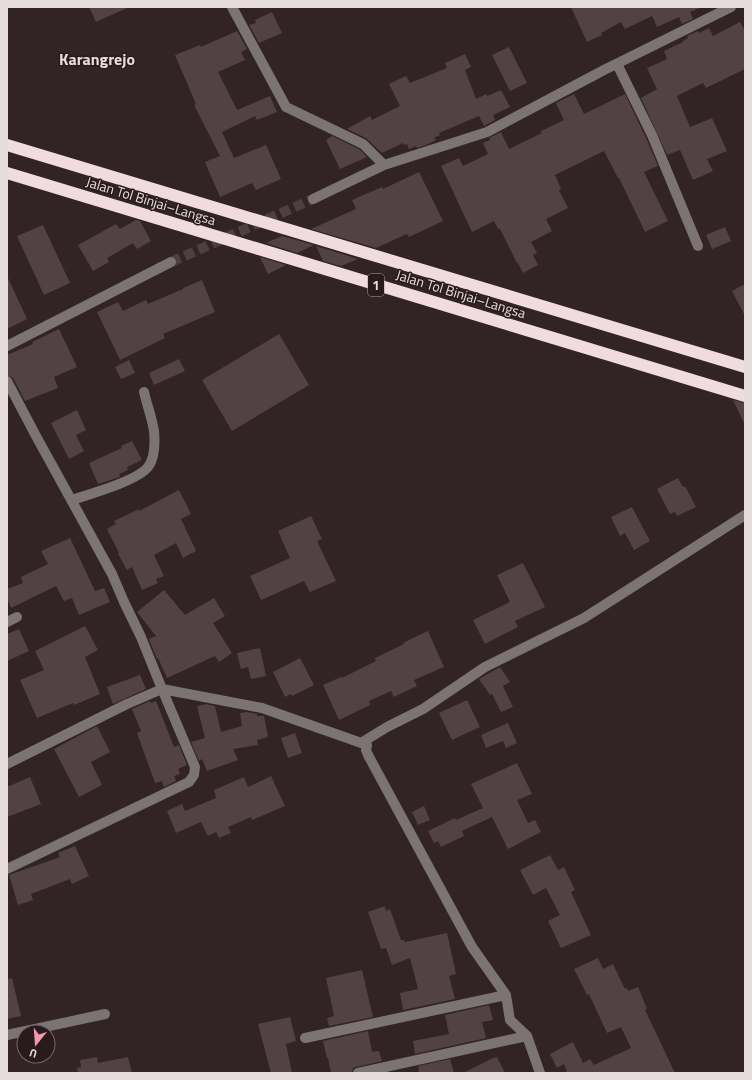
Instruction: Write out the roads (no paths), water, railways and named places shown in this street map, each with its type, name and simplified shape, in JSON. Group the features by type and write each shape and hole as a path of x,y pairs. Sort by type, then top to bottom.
{"highway":[{"name":"Jalan Tol Binjai–Langsa","path":"7,145 745,367"},
{"name":"Jalan Tol Binjai–Langsa","path":"7,174 745,396"}],"street":[{"path":"232,7 286,107 363,144 384,165"},
{"path":"312,199 384,165 487,132 617,64 731,7"},
{"path":"617,64 652,135 698,246"},
{"path":"7,346 171,262"},
{"path":"7,381 112,574 124,602 142,637 162,689 195,766 192,779 172,790 7,869"},
{"path":"72,500 126,481 140,474 148,467 153,455 154,431 144,392"},
{"path":"367,745 361,743 387,727 423,709 484,667 584,618 745,515"},
{"path":"7,622 17,617"},
{"path":"7,764 128,704 162,689 262,708 367,745"},
{"path":"367,745 366,750 368,755 472,947 506,995 510,1020 527,1036 540,1073"},
{"path":"305,1038 506,995"},
{"path":"7,1035 104,1014"},
{"path":"358,1073 527,1036"}],"tunnel":[{"path":"171,262 313,199"}],"district":[{"name":"Karangrejo","path":"97,59"}]}
